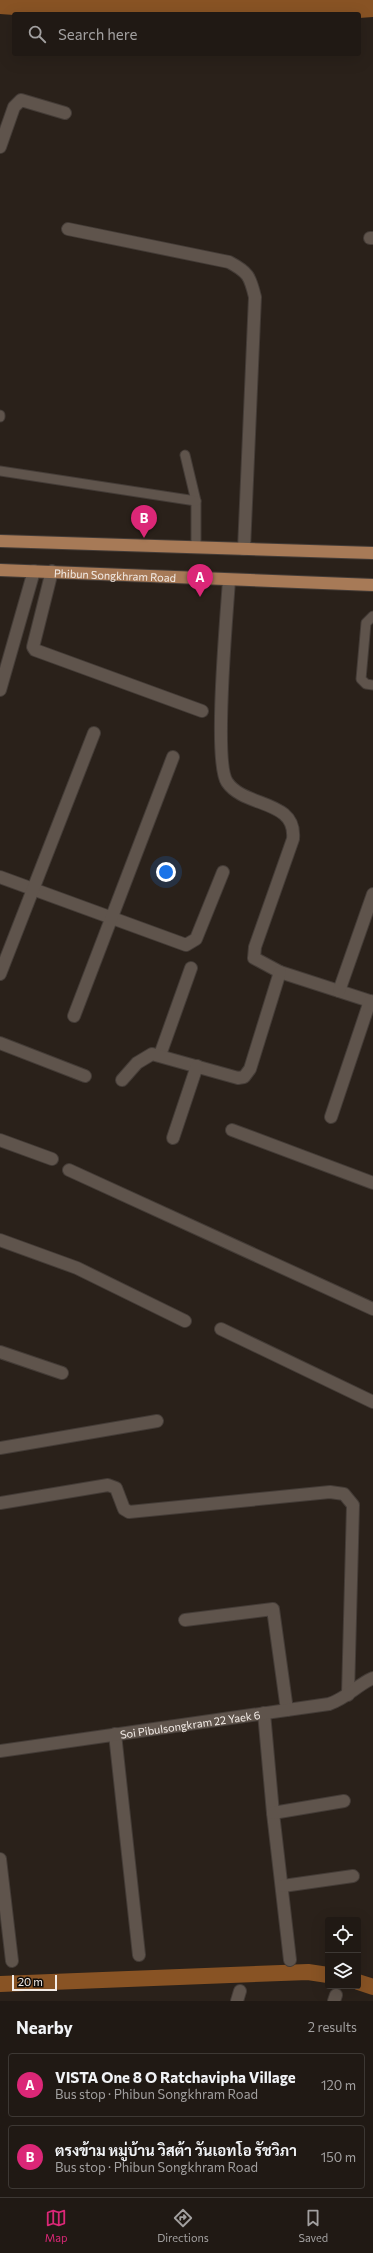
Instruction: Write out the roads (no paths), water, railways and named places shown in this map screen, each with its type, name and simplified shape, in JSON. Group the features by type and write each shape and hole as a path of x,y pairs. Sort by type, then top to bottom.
{"main road":[{"path":"0,541 373,553"},
{"name":"Phibun Songkhram Road","path":"0,570 52,571 373,586"}],"street":[{"path":"0,147 14,107 21,100 64,113"},
{"path":"68,229 229,262 244,270 251,280 255,297 244,550"},
{"path":"0,690 34,571"},
{"path":"52,571 33,647 35,650 42,655 115,678 202,711"},
{"path":"229,580 222,715 222,770 227,783 236,792 285,814 294,829 293,839 255,947 254,958 280,972 372,1002 331,1117"},
{"path":"0,974 94,733"},
{"path":"74,1016 173,757"},
{"path":"0,877 179,944 191,943 196,939 223,872"},
{"path":"339,991 373,894"},
{"path":"160,1055 191,968"},
{"path":"122,1080 147,1056 160,1055 238,1078 244,1077 250,1069 280,972"},
{"path":"0,1043 85,1076"},
{"path":"173,1138 197,1066"},
{"path":"232,1130 373,1183"},
{"path":"0,1140 52,1159"},
{"path":"69,1170 373,1309"},
{"path":"0,1240 77,1268 185,1321"},
{"path":"221,1329 373,1402"},
{"path":"0,1352 62,1373"},
{"path":"0,1448 157,1421"},
{"path":"0,1503 108,1485 116,1488 124,1509 129,1512 330,1492 344,1494 353,1506 348,1695"},
{"path":"184,1620 273,1609 287,1710"},
{"name":"Soi Pibulsongkram 22 Yaek 6","path":"0,1751 329,1704 348,1695 362,1683 373,1678"},
{"path":"264,1713 273,1812 283,1886 290,1960"},
{"path":"115,1734 139,1955"},
{"path":"273,1812 344,1801"},
{"path":"0,1859 2,1896 12,1961"},
{"path":"283,1886 353,1876"}],"lane":[{"path":"185,455 196,501 196,548"},
{"path":"0,470 196,501"},
{"path":"373,616 366,623 361,679 366,684 373,685"}],"waterway":[{"path":"0,1984 308,1972 325,1975"},
{"path":"361,1983 373,1987"}],"place":[{"name":"ตรงข้าม หมู่บ้าน วิสต้า วันเอทโอ รัชวิภา","path":"144,538"},
{"name":"VISTA One 8 O Ratchavipha Village","path":"200,597"}]}
